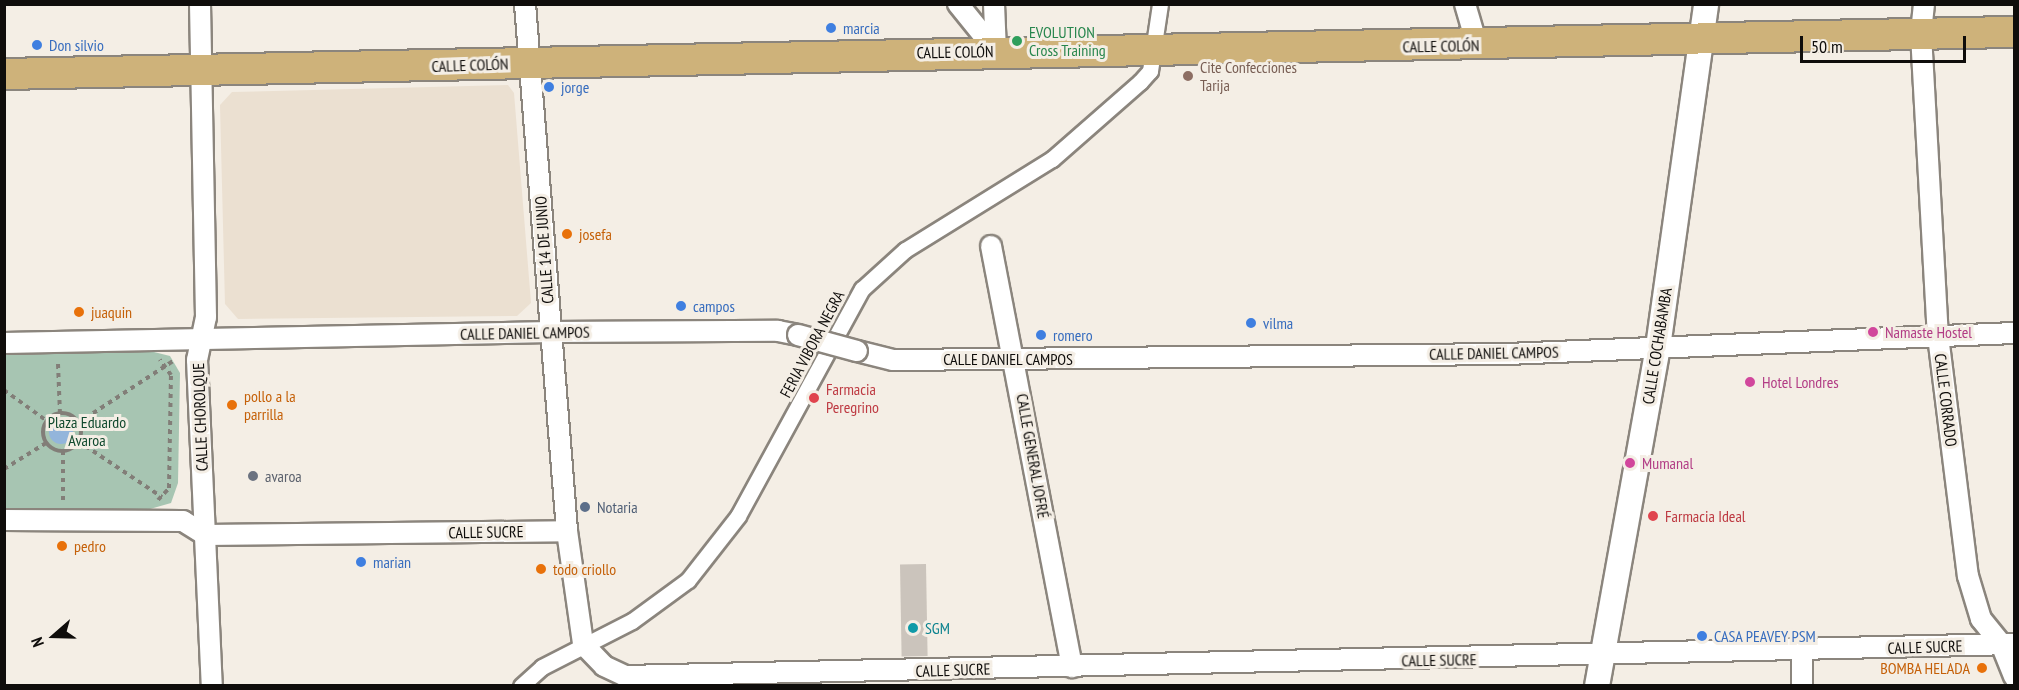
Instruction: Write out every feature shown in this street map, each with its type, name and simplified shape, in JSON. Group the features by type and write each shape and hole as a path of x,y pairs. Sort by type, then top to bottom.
{"main road":[{"name":"CALLE COLÓN","path":"4,74 996,51 1155,51 1477,45 1701,36 2014,32"}],"street":[{"name":"CALLE CHOROLQUE","path":"201,4 206,317 197,360 212,686"},
{"name":"CALLE 14 DE JUNIO","path":"525,4 567,531"},
{"path":"958,4 996,51"},
{"path":"994,4 996,51"},
{"name":"FERIA VIBORA NEGRA","path":"521,686 542,667 583,644 632,621 687,580 738,516 862,289 904,250 1052,159 1140,82 1150,71 1155,51 1160,4"},
{"path":"1465,4 1477,45"},
{"name":"CALLE COCHABAMBA","path":"1597,686 1605,656 1658,347 1706,4"},
{"name":"CALLE CORRADO","path":"1924,4 1921,34 1938,336 1968,576 1982,619 2008,644 2014,676"},
{"name":"CALLE GENERAL JOFRÉ","path":"991,246 1015,359 1072,667"},
{"name":"CALLE DANIEL CAMPOS","path":"4,343 550,332 778,331 893,360 1508,354 2014,333"},
{"name":"CALLE SUCRE","path":"4,520 183,521 204,535 567,531"},
{"path":"567,531 583,644"},
{"name":"CALLE SUCRE","path":"583,644 604,666 625,676 793,680 1072,667 1605,656 2008,644"},
{"path":"1802,650 1802,686"}],"path":[{"path":"145,501 162,497 170,488 171,375 160,360 149,360"},
{"path":"78,423 173,360"},
{"path":"47,364 69,363"},
{"path":"58,364 60,414"},
{"path":"4,390 47,421"},
{"path":"60,414 78,423"},
{"path":"47,421 60,414"},
{"path":"46,442 47,421"},
{"path":"78,423 78,441"},
{"path":"78,441 171,502"},
{"path":"63,451 78,441"},
{"path":"46,442 63,451"},
{"path":"4,470 46,442"},
{"path":"63,451 63,501"},
{"path":"51,501 74,501"}],"shaded area":[{"path":"508,85 514,93 531,303 517,316 238,319 225,304 220,105 232,92"}],"green space":[{"name":"Plaza Eduardo Avaroa","path":"150,351 170,356 180,373 178,483 171,503 150,509 5,509 4,355"}],"water":[{"path":"61,420 70,423 73,432 70,441 61,444 52,441 49,432 52,423"}],"building":[{"name":"SGM","path":"900,564 926,564 928,656 902,656"}],"place":[{"name":"marcia","path":"831,28"},
{"name":"EVOLUTION Cross Training","path":"1017,41"},
{"name":"Don silvio","path":"37,45"},
{"name":"Cite Confecciones Tarija","path":"1188,76"},
{"name":"jorge","path":"549,87"},
{"name":"josefa","path":"567,234"},
{"name":"campos","path":"681,306"},
{"name":"juaquin","path":"79,312"},
{"name":"vilma","path":"1251,323"},
{"name":"Namaste Hostel","path":"1873,332"},
{"name":"romero","path":"1041,335"},
{"name":"Hotel Londres","path":"1750,382"},
{"name":"Farmacia Peregrino","path":"814,398"},
{"name":"pollo a la parrilla","path":"232,405"},
{"name":"Mumanal","path":"1630,463"},
{"name":"avaroa","path":"253,476"},
{"name":"Notaria","path":"585,507"},
{"name":"Farmacia Ideal","path":"1653,516"},
{"name":"pedro","path":"62,546"},
{"name":"marian","path":"361,562"},
{"name":"todo criollo","path":"541,569"},
{"name":"SGM","path":"913,628"},
{"name":"CASA PEAVEY PSM","path":"1702,636"},
{"name":"BOMBA HELADA","path":"1982,668"}]}
